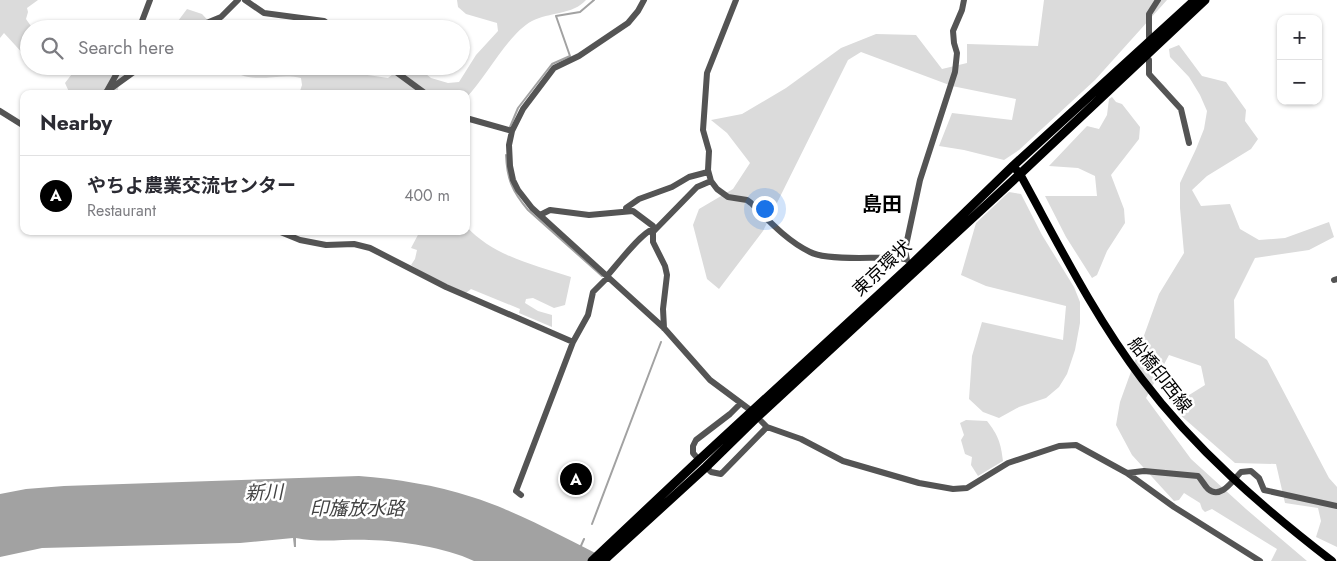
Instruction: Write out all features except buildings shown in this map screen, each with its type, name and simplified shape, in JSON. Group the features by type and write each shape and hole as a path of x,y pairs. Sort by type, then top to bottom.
{"highway":[{"name":"東京環状","path":"592,561 616,544 706,467 922,258 1013,166 1195,0"},
{"name":"東京環状","path":"603,561 616,544 699,460 857,319 908,262 922,258 1020,174 1205,0"}],"main road":[{"name":"船橋印西線","path":"1013,166 1020,174 1109,331 1140,377 1176,421 1234,479 1284,524 1332,561"}],"street":[{"path":"142,20 150,0"},
{"path":"214,20 221,17 238,0"},
{"path":"245,0 264,13 316,20"},
{"path":"644,0 628,23 579,56 554,68 523,109 512,131 509,152 513,180 526,202 664,328 710,380 749,409"},
{"path":"736,0 707,73 703,130 709,151 708,172 711,181 717,189 728,197 746,200 751,203 776,230 810,252 821,256 892,257 908,262"},
{"path":"908,262 905,250 907,236 920,180 956,72 957,53 953,31 964,0"},
{"path":"1149,37 1149,14 1158,0"},
{"path":"1149,60 1149,74 1181,109 1189,143"},
{"path":"107,90 116,75"},
{"path":"109,90 130,75"},
{"path":"400,75 421,90"},
{"path":"0,111 20,124"},
{"path":"470,119 512,131"},
{"path":"626,211 626,208 639,199 672,187 689,177 708,172"},
{"path":"521,495 516,491 573,342 588,315 593,292 641,237 649,230 652,231 697,187 711,181"},
{"path":"540,215 550,210 589,215 603,215 626,211 637,214 653,226 653,242 665,266 667,275 663,309 664,328"},
{"path":"288,235 300,240 326,245 354,244 370,248 446,287 573,342"},
{"path":"699,460 693,453 693,446 696,440 730,414 741,403"},
{"path":"761,421 768,427 801,439 843,461 900,479 946,489 961,490 967,488 1008,463 1068,445 1083,448 1128,473 1174,507 1260,561"},
{"path":"706,467 712,472 721,474 768,427"},
{"path":"1128,473 1144,471 1198,476 1207,488 1221,492 1240,472 1251,471 1259,478 1264,490 1337,506"}],"shaded area":[{"path":"0,0 38,0 27,8 27,20 20,20 20,50 4,33 0,38"},
{"path":"457,0 586,0 581,5 568,11 539,18 523,27 506,45 470,94 470,90 300,90 301,78 286,76 256,78 242,75 368,75 388,78 392,75 427,75 448,83 459,82 463,75 470,75 470,65 476,55 498,31 497,23 466,14 458,7"},
{"path":"1044,0 1167,0 1095,80 1019,150 1004,160 939,146 952,113 1012,120 1016,99 952,86 861,52 848,60 763,231 719,289 707,279 693,225 699,209 733,189 750,163 727,133 711,120 742,114 786,88 841,48 876,34 916,35 942,69 967,63 967,44 1038,46"},
{"path":"187,9 202,14 208,20 179,20"},
{"path":"1179,45 1202,76 1226,82 1246,110 1245,121 1258,139 1251,149 1207,176 1192,190 1201,206 1230,204 1240,229 1259,240 1285,238 1329,222 1334,237 1309,250 1255,258 1234,300 1235,338 1267,360 1329,478 1337,487 1337,547 1316,537 1321,521 1318,508 1285,503 1276,464 1235,463 1179,414 1178,402 1205,385 1201,366 1169,355 1146,398 1191,459 1307,561 1271,561 1277,549 1212,509 1205,512 1200,503 1184,493 1179,500 1174,501 1132,455 1116,425 1120,402 1159,294 1184,253 1180,183 1204,129 1207,111 1189,77 1170,57 1169,49"},
{"path":"71,75 124,75 120,79 118,90 68,90 65,83"},
{"path":"1112,97 1116,102 1122,104 1140,127 1139,139 1111,175 1124,209 1125,223 1107,251 1097,275 1092,278 1066,237 1045,196 1097,196 1095,176 1078,168 1049,166 1087,126 1099,129 1107,115 1109,99"},
{"path":"1009,192 1021,194 1042,235 1074,287 1080,302 1080,323 1075,350 1067,374 1059,387 1046,398 1019,407 999,418 983,412 969,399 972,356 982,322 1063,340 1066,306 986,286 961,275 976,223"},
{"path":"470,230 501,252 529,264 571,277 565,305 554,308 533,298 526,299 525,303 538,311 552,315 552,327 519,313 520,309 471,289 466,293 430,277 411,265 417,250 411,248 418,235 470,235"},
{"path":"966,420 987,421 996,435 1001,449 1003,461 978,476 971,465 972,457 965,454 961,440 964,435 960,423"}],"water":[{"name":"印旛放水路","path":"359,476 416,483 472,497 524,518 611,561 474,561 436,548 409,543 369,540 323,541 296,538 296,547 294,547 293,538 240,543 42,548 0,557 0,494 26,489 64,486"}],"waterway":[{"path":"510,127 518,108 552,64 570,56 556,16 580,12 594,0"},
{"path":"506,155 511,184 528,210 602,276"},
{"path":"592,524 661,342"},
{"path":"580,548 584,539"}],"place":[{"name":"やちよ農業交流センター","path":"576,479"}],"district":[{"name":"島田","path":"882,204"}],"water label":[{"name":"新川","path":"264,492"}]}
